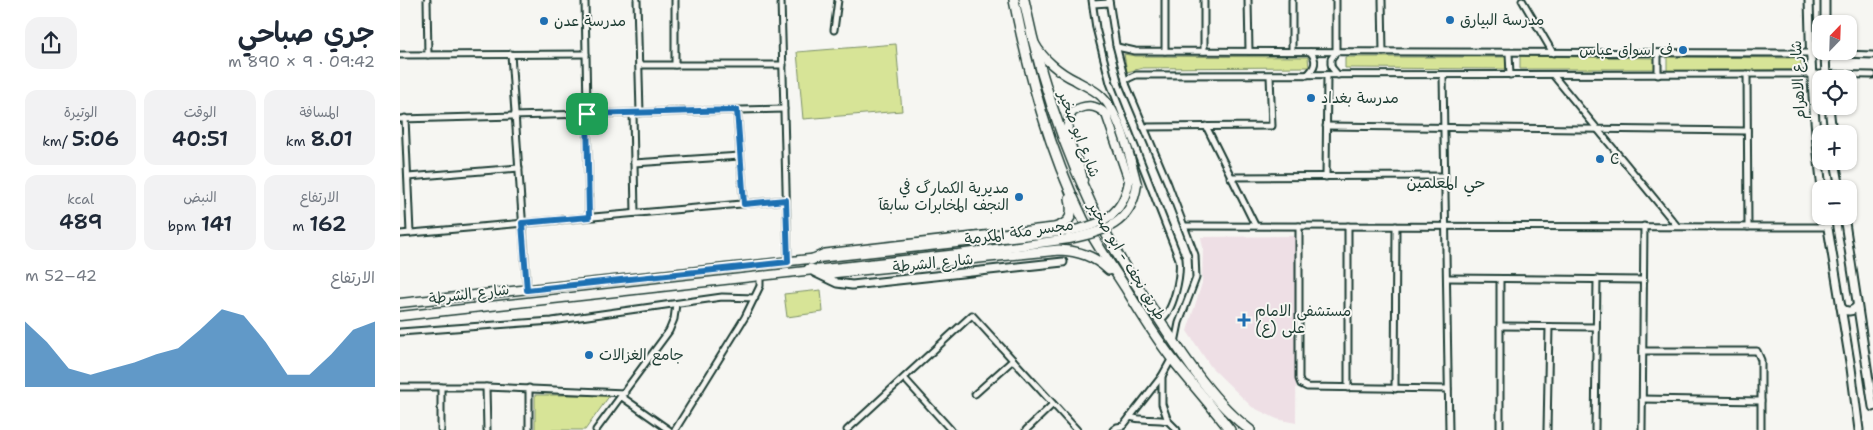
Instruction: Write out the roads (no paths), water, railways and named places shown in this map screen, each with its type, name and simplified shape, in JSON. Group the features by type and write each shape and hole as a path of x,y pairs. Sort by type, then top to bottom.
{"highway":[{"name":"طريق نجف - ابو صخير","path":"1014,0 1034,89 1075,202 1092,235 1172,358 1230,430"},
{"name":"شارع ابو صخير","path":"1024,0 1032,37 1055,118 1065,144 1102,225 1122,262 1175,344"},
{"path":"810,265 825,254 1033,231 1062,226 1072,214 1064,174"},
{"path":"810,265 831,273 1040,251 1068,250 1085,254 1101,263 1124,286"},
{"path":"1175,344 1214,394 1250,430"}],"main road":[{"name":"شارع الاهرام","path":"1809,0 1811,74 1816,145 1821,180"},
{"path":"1825,0 1825,15"},
{"path":"1032,37 1037,48 1058,68 1093,90 1106,102 1121,132 1133,183"},
{"path":"1083,184 1080,166 1066,130 1072,112 1086,105 1101,109 1106,114 1133,183"},
{"name":"مجسر مكة المكرمة","path":"958,254 1069,235 1100,223 1109,218 1121,205 1133,183"},
{"path":"1845,225 1873,407"},
{"path":"1827,227 1844,324 1859,430"},
{"name":"مجسر مكة المكرمة","path":"810,265 955,244 1069,235"},
{"name":"شارع الشرطة","path":"400,316 760,275 810,265 958,254"},
{"name":"شارع الشرطة","path":"400,303 788,262 810,265 837,283 852,285 1063,262"},
{"path":"651,276 650,283 653,287"},
{"path":"635,278 637,283 635,289"},
{"path":"1841,307 1851,311 1857,306"},
{"path":"1844,324 1851,319 1859,322"}],"street":[{"path":"427,0 428,55"},
{"path":"585,0 589,217"},
{"path":"637,0 640,112"},
{"path":"675,0 675,65"},
{"path":"781,0 788,262"},
{"path":"834,30 838,0"},
{"path":"1164,51 1165,0"},
{"path":"1204,0 1204,51"},
{"path":"1248,0 1249,52"},
{"path":"1292,0 1292,52"},
{"path":"1336,0 1336,52 1330,64 1338,75"},
{"path":"1382,0 1383,52"},
{"path":"1522,0 1553,53"},
{"path":"1160,320 1167,314 1178,283 1180,272 1179,259 1112,90 1099,46 1093,2 1109,1 1116,45 1126,84 1168,184 1195,255 1197,270 1194,285 1179,323 1175,344"},
{"path":"1116,45 1128,50 1249,52 1810,53"},
{"path":"1307,76 1315,64 1313,55 1310,52"},
{"path":"1509,52 1510,75"},
{"path":"1658,53 1658,75"},
{"path":"511,54 527,290"},
{"path":"400,55 586,54"},
{"path":"1858,54 1873,55"},
{"path":"639,65 783,65"},
{"path":"1747,74 1748,226"},
{"path":"1126,84 1125,80 1136,75 1811,74"},
{"path":"1326,176 1327,75"},
{"path":"1444,75 1449,430"},
{"path":"1553,75 1677,226"},
{"path":"1857,75 1873,75"},
{"path":"1143,128 1272,126 1270,76"},
{"path":"410,233 403,119 784,109"},
{"path":"737,110 744,204"},
{"path":"633,113 636,213"},
{"path":"1206,126 1254,226"},
{"path":"1326,126 1748,131"},
{"path":"634,162 740,156"},
{"path":"408,177 519,168"},
{"path":"1230,177 1445,176"},
{"path":"400,234 786,200"},
{"path":"1184,226 1827,227"},
{"path":"1299,226 1300,382 1307,387 1448,389"},
{"path":"1348,226 1348,388"},
{"path":"1395,389 1396,226"},
{"path":"1642,430 1644,226"},
{"path":"676,430 727,348 760,286 760,275"},
{"path":"1447,278 1644,280"},
{"path":"1500,279 1500,430"},
{"path":"1595,430 1597,279"},
{"path":"400,332 552,321 722,297 754,298"},
{"path":"596,430 669,331 674,319 676,304"},
{"path":"847,430 972,315 1077,430"},
{"path":"1500,326 1596,327"},
{"path":"1547,430 1549,327"},
{"path":"1643,351 1757,351 1762,360 1761,430"},
{"path":"1113,430 1124,428 1130,417 1162,376 1172,358"},
{"path":"975,394 1013,360"},
{"path":"1162,376 1162,404 1168,421 1177,430"},
{"path":"904,378 951,430"},
{"path":"400,387 529,388 623,395 669,430"},
{"path":"441,387 441,430"},
{"path":"486,387 486,430"},
{"path":"529,388 529,430"},
{"path":"1642,399 1761,401"},
{"path":"1026,430 1053,404"},
{"path":"1130,417 1138,420 1153,418 1168,421"},
{"path":"942,430 947,425"}],"place":[{"name":"مدرسة البيارق","path":"1450,20"},
{"name":"مدرسة عدن","path":"544,21"},
{"name":"ف اسواق عباس","path":"1683,50"},
{"name":"مدرسة بغداد","path":"1311,98"},
{"name":"C","path":"1600,159"},
{"name":"مديرية الكمارگ في النجف المخابرات سابقآ","path":"1019,197"},
{"name":"مستشفی الامام علی (ع)","path":"1244,320"},
{"name":"جامع الغزالات","path":"589,355"}],"district":[{"name":"حي المعلمين","path":"1446,182"}]}
